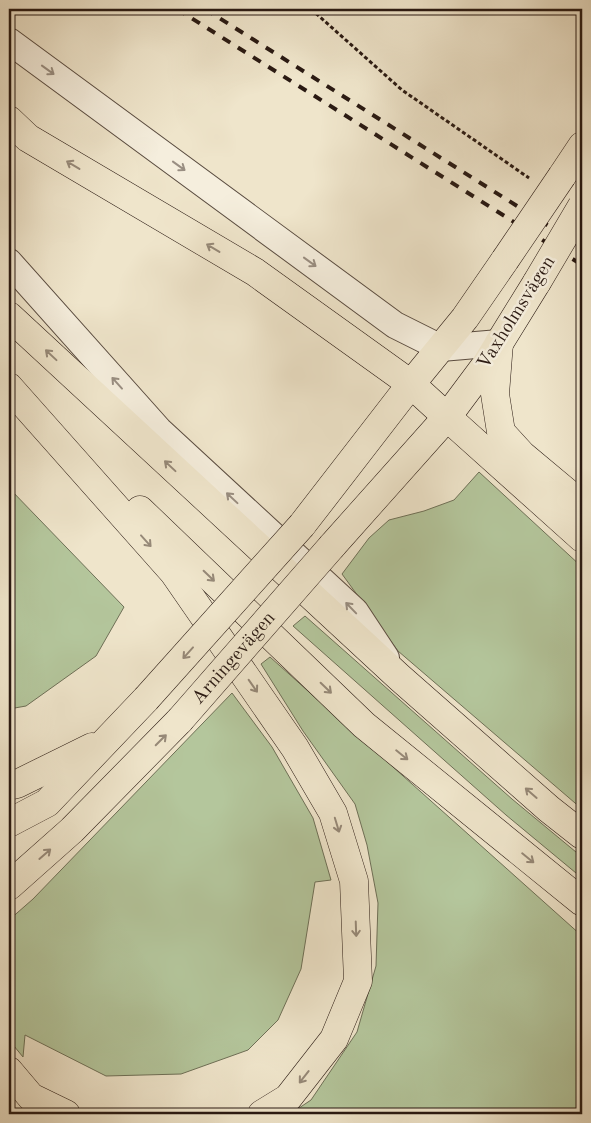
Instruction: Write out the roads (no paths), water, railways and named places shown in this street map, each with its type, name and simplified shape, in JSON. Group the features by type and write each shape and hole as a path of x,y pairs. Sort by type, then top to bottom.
{"main road":[{"path":"9,120 28,138 255,272 411,384 582,538"},
{"name":"Arningevägen","path":"9,823 47,803 146,699 302,525 411,384 466,318 582,146"},
{"name":"Vaxholmsvägen","path":"447,417 485,366 582,206"},
{"path":"9,316 398,677 549,809 582,835"},
{"path":"499,343 495,394 501,432 522,455 582,505"},
{"path":"9,386 364,725 582,902"},
{"path":"9,386 174,573 295,748 333,813 354,881 358,981 334,1039 288,1098 262,1114"},
{"name":"Arningevägen","path":"9,886 72,830 180,720 447,417"},
{"path":"9,786 17,784 109,738"},
{"path":"9,1071 31,1097 66,1114"}],"lane":[{"path":"9,41 395,324 441,348 499,343"},
{"path":"9,262 159,430 355,611 398,677"}],"railway":[{"path":"177,9 582,265"},
{"path":"205,9 582,247"}]}
